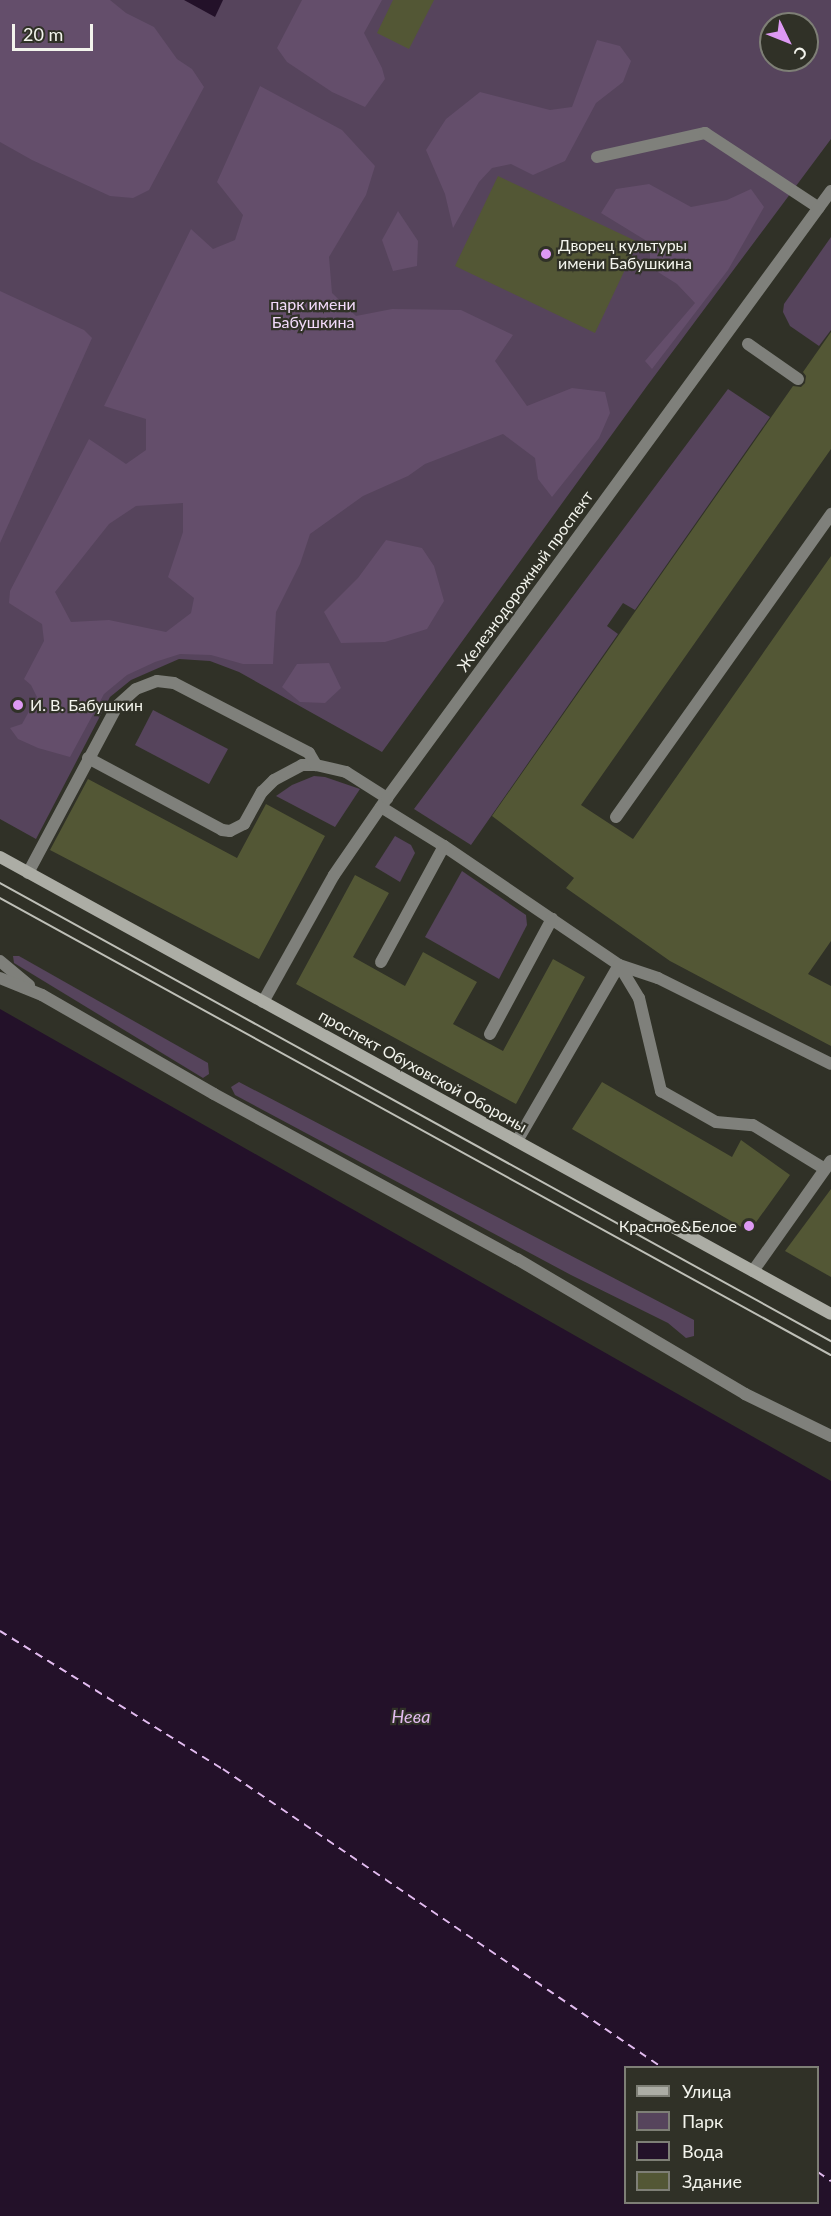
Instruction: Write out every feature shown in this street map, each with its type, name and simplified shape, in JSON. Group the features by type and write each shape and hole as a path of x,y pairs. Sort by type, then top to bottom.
{"main road":[{"name":"проспект Обуховской Обороны","path":"0,857 831,1314"}],"street":[{"path":"597,157 705,133 819,208"},
{"name":"Железнодорожный проспект","path":"263,1002 334,874 384,802 831,191"},
{"path":"748,344 798,379"},
{"path":"616,817 831,514"},
{"path":"28,873 117,706 136,689 157,681 174,683 309,753 316,765"},
{"path":"88,758 222,830 230,831 244,824 262,792 274,780 302,765 332,767 358,777 384,802 444,846 619,965 658,978 831,1064"},
{"path":"381,962 444,846"},
{"path":"490,1034 552,920"},
{"path":"0,962 42,995"},
{"path":"517,1141 619,965"},
{"path":"619,965 639,998 661,1091 716,1122 753,1125 828,1165 753,1271"},
{"path":"0,978 42,995 214,1094 517,1259 745,1394 831,1437"}],"green space":[{"name":"парк имени Бабушкина","path":"0,0 831,0 831,139 647,386 382,752 239,672 210,661 179,659 131,680 110,697 36,839 0,819"},
{"path":"0,0 110,0 126,13 154,27 177,59 192,69 204,87 149,190 133,198 110,196 32,160 0,142"},
{"path":"302,0 382,0 364,33 382,68 385,79 365,107 332,92 287,62 277,48"},
{"path":"597,40 620,46 631,61 623,82 596,103 565,161 533,175 511,164 492,168 479,182 453,228 445,194 426,150 446,119 480,92 550,110 572,107"},
{"path":"260,86 342,130 375,166 366,195 329,257 332,293 356,316 392,309 461,310 513,335 495,361 527,406 572,388 605,392 610,413 599,438 552,497 538,479 535,458 503,434 425,464 408,476 363,496 310,534 300,564 276,612 273,664 243,664 211,655 180,654 155,662 127,675 104,694 70,757 38,748 18,739 10,728 22,724 37,697 31,685 24,679 44,641 42,624 9,603 10,591 89,439 126,464 146,450 146,419 104,406 191,229 213,249 235,240 243,215 217,182","holes":["183,503 183,532 168,577 194,598 191,613 166,632 109,620 71,622 55,592 109,524 136,506"]},
{"path":"649,184 691,207 727,200 751,189 764,207 728,270 652,369 645,361 695,303 677,284 650,267 650,243 601,213 616,189"},
{"path":"398,211 418,241 417,266 393,271 382,240"},
{"path":"831,237 831,330 819,346 790,326 783,312 784,304"},
{"path":"0,291 84,330 92,338 0,543"},
{"path":"728,389 770,417 635,610 623,603 607,626 618,634 471,845 414,809"},
{"path":"386,540 422,548 434,566 444,601 427,629 385,642 341,643 324,612 358,578"},
{"path":"329,663 341,688 325,703 300,702 282,687 297,664"},
{"path":"153,710 228,749 209,784 135,745"},
{"path":"314,776 325,777 360,789 335,827 276,796 292,785"},
{"path":"395,836 411,845 415,853 400,882 375,867"},
{"path":"462,871 526,915 527,925 499,979 425,937"},
{"path":"13,956 19,956 208,1063 209,1074 203,1078 14,963"},
{"path":"239,1082 694,1320 694,1336 686,1338 668,1323 571,1275 235,1095 231,1087"}],"water":[{"path":"184,0 223,0 215,17"},
{"name":"Нева","path":"0,1009 831,1481 831,2216 0,2216"}],"building":[{"path":"393,0 434,0 409,49 377,33"},
{"name":"Дворец культуры имени Бабушкина","path":"498,176 638,242 595,333 455,266"},
{"path":"831,332 831,449 581,805 633,839 831,556 831,941 808,974 831,986 831,1046 670,961 566,888 574,878 492,816 793,386 801,387 805,383 806,376 803,372"},
{"path":"88,779 237,858 266,804 325,836 259,959 50,850"},
{"path":"355,875 389,893 353,957 405,986 423,952 477,982 453,1024 503,1051 553,959 585,977 516,1104 296,984"},
{"path":"602,1082 732,1157 741,1140 790,1175 754,1225 743,1228 572,1129"},
{"path":"831,1189 831,1277 785,1251"}],"ferry route":[{"path":"0,1631 223,1769 660,2066"},
{"path":"819,2173 831,2181"}],"tram line":[{"path":"0,883 831,1341"},
{"path":"0,898 831,1355"}],"place":[{"name":"Дворец культуры имени Бабушкина","path":"546,254"},
{"name":"И. В. Бабушкин","path":"18,705"},
{"name":"Красное&Белое","path":"749,1226"}]}
